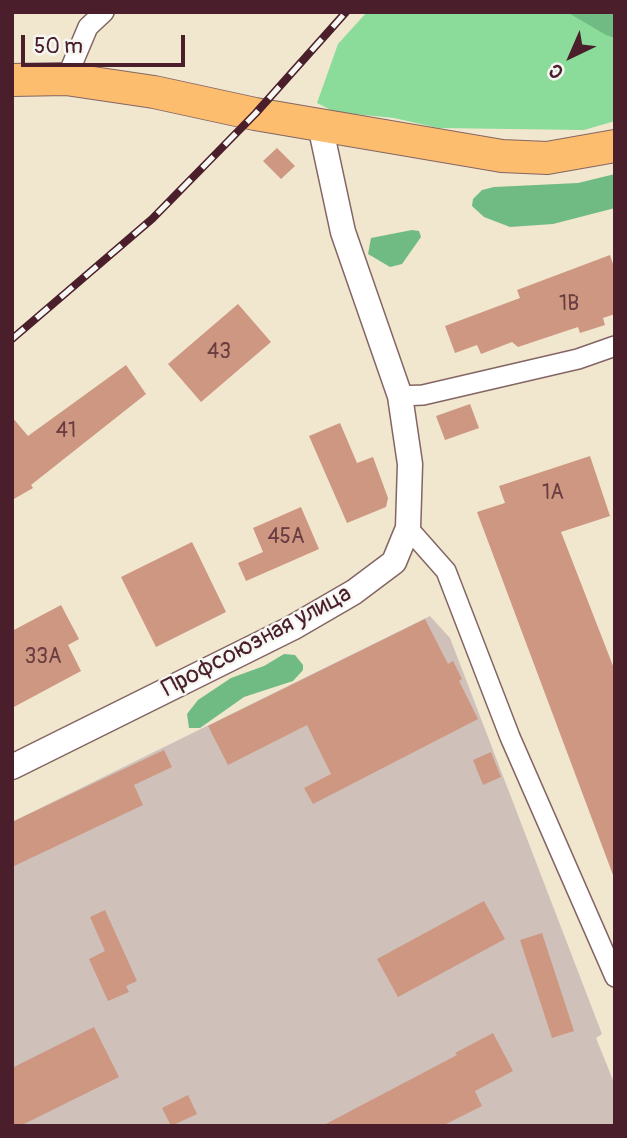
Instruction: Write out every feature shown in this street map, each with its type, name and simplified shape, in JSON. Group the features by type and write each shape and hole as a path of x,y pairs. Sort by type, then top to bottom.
{"main road":[{"path":"12,79 66,79 154,92 320,125 502,156 547,158 615,146"}],"street":[{"path":"66,79 88,27 104,12"},
{"name":"Профсоюзная улица","path":"12,767 292,628 354,592 394,562 408,528 410,464 400,397 343,232 320,125"},
{"path":"400,397 423,395 578,359 615,346"},
{"path":"408,528 446,571 510,737 615,977"}],"shaded area":[{"path":"430,616 450,638 602,1034 596,1038 615,1085 615,1126 12,1126 12,822"}],"green space":[{"path":"367,12 615,12 615,121 584,130 438,128 394,118 335,112 317,103 338,44"},
{"path":"567,12 615,12 615,38 606,35"},
{"path":"615,174 615,208 553,224 510,227 484,217 472,206 473,199 482,190 494,187 578,183"},
{"path":"419,231 421,237 402,264 390,267 368,254 371,238"},
{"path":"284,654 295,655 303,665 303,670 293,681 244,697 200,728 189,728 187,714 198,700 231,678 264,666"}],"building":[{"path":"277,148 295,166 281,179 263,161"},
{"path":"610,255 615,270 615,314 603,318 605,325 580,333 578,327 518,347 512,342 481,354 477,345 455,353 445,326 520,298 517,290"},
{"path":"238,304 271,342 201,402 168,364"},
{"path":"126,365 146,394 31,485 33,488 12,500 12,417 28,436"},
{"path":"470,404 479,428 445,440 436,416"},
{"path":"340,423 357,463 373,457 388,498 386,507 347,523 309,436"},
{"path":"590,456 610,516 561,532 615,671 613,875 477,512 505,503 499,486"},
{"path":"301,507 319,549 246,581 238,563 263,552 253,528"},
{"path":"192,542 226,612 156,647 121,577"},
{"path":"61,605 79,639 68,645 81,671 12,708 12,631"},
{"path":"425,619 448,664 453,661 462,679 459,681 478,719 313,804 304,788 331,774 307,725 228,765 208,726"},
{"path":"164,750 172,767 134,785 143,805 12,867 12,822"},
{"path":"491,752 501,777 483,785 473,760"},
{"path":"484,901 505,939 398,997 377,959"},
{"path":"105,910 137,981 126,986 129,992 108,1001 89,959 105,951 90,917"},
{"path":"542,933 574,1031 552,1038 520,940"},
{"path":"94,1027 119,1077 20,1126 12,1126 12,1068"},
{"path":"493,1033 513,1071 475,1091 482,1106 442,1126 322,1126 457,1055 455,1053"},
{"path":"188,1095 197,1114 171,1126 162,1108"}],"railway":[{"path":"12,339 152,219 255,114 346,12"}]}
